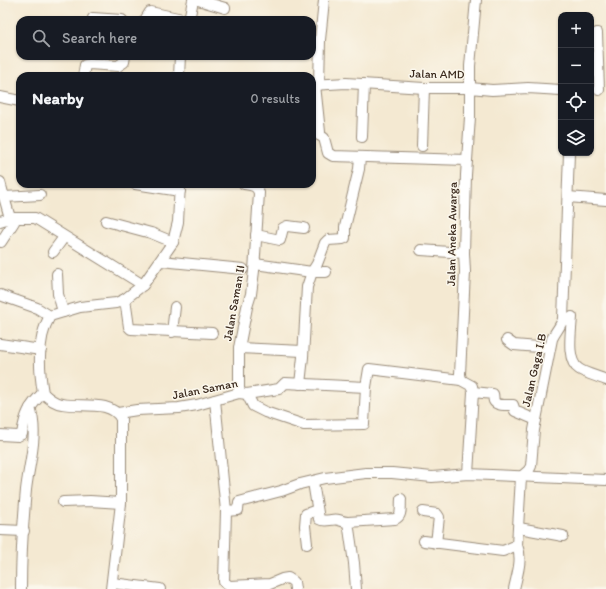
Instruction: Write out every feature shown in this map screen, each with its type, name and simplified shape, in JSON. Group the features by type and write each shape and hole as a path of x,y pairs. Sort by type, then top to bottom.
{"street":[{"path":"191,16 193,0"},
{"path":"198,0 225,8"},
{"path":"324,0 316,85 320,132 316,136 324,138 325,145 330,155 467,160"},
{"name":"Jalan Aneka Awarga","path":"461,380 467,160 476,0"},
{"path":"148,16 150,12 170,16"},
{"path":"597,33 599,90"},
{"path":"84,72 85,65 88,64 118,66 124,62 124,60"},
{"path":"179,72 180,60"},
{"name":"Jalan AMD","path":"316,85 346,83 424,88 470,88 492,90 528,88 558,90"},
{"path":"362,137 364,84"},
{"path":"422,146 424,88"},
{"path":"0,97 16,100"},
{"name":"Jalan Gaga I.B","path":"514,589 520,554 517,545 521,477 529,470 536,420 550,348 555,332 562,324 564,312 569,156"},
{"path":"300,384 306,294 312,272 325,244 328,240 345,238 345,227 359,169 360,157"},
{"path":"0,182 4,197 5,219"},
{"path":"160,589 112,586 121,503 122,425 118,414 108,408 63,405 52,401 43,393 41,383 41,350 44,329 50,316 80,307 116,302 125,299 143,285 173,242 178,222 180,188"},
{"name":"Jalan Saman II","path":"243,394 239,348 251,294 255,264 257,188"},
{"path":"4,197 40,195"},
{"path":"568,197 606,200"},
{"path":"5,219 35,218 143,285"},
{"path":"1,242 14,222 5,219"},
{"path":"106,221 151,233 173,242"},
{"path":"256,235 280,240 283,228 287,226 304,228"},
{"path":"53,252 64,237"},
{"path":"421,250 464,253"},
{"path":"161,261 243,269"},
{"path":"255,264 312,272 326,272"},
{"path":"58,274 58,294 63,312"},
{"path":"0,295 37,308 50,316"},
{"path":"125,299 129,327 131,329 212,333"},
{"path":"172,332 175,307"},
{"path":"572,317 571,357 573,363 580,370 606,380"},
{"path":"507,340 514,344 550,348"},
{"path":"0,344 41,350"},
{"path":"239,348 303,351"},
{"path":"243,394 254,406 265,412 304,425 364,424 366,387 370,369 461,380 472,386 473,392 468,474"},
{"name":"Jalan Saman","path":"118,414 137,410 179,408 197,405 243,394 279,389 285,383 366,387"},
{"path":"473,392 493,394 494,401 500,404 513,405 515,411 536,420"},
{"path":"0,435 18,436 22,434 24,419 32,403 43,393"},
{"path":"215,400 226,511 224,582 229,586 258,586 270,584 282,579 293,584"},
{"path":"21,589 26,490 34,430 34,419 30,408"},
{"path":"226,511 238,510 239,502 281,492 300,484 325,478 366,473 392,473 437,477 468,474 606,480"},
{"path":"313,482 320,520 338,520 348,522 398,517 400,514 400,500"},
{"path":"63,502 90,501 121,503"},
{"path":"307,544 305,526 306,514 317,510"},
{"path":"423,512 437,514 439,517 436,543"},
{"path":"348,522 356,589"},
{"path":"519,528 563,536"},
{"path":"0,530 24,531"},
{"path":"424,540 436,543 503,551 517,545"}]}
